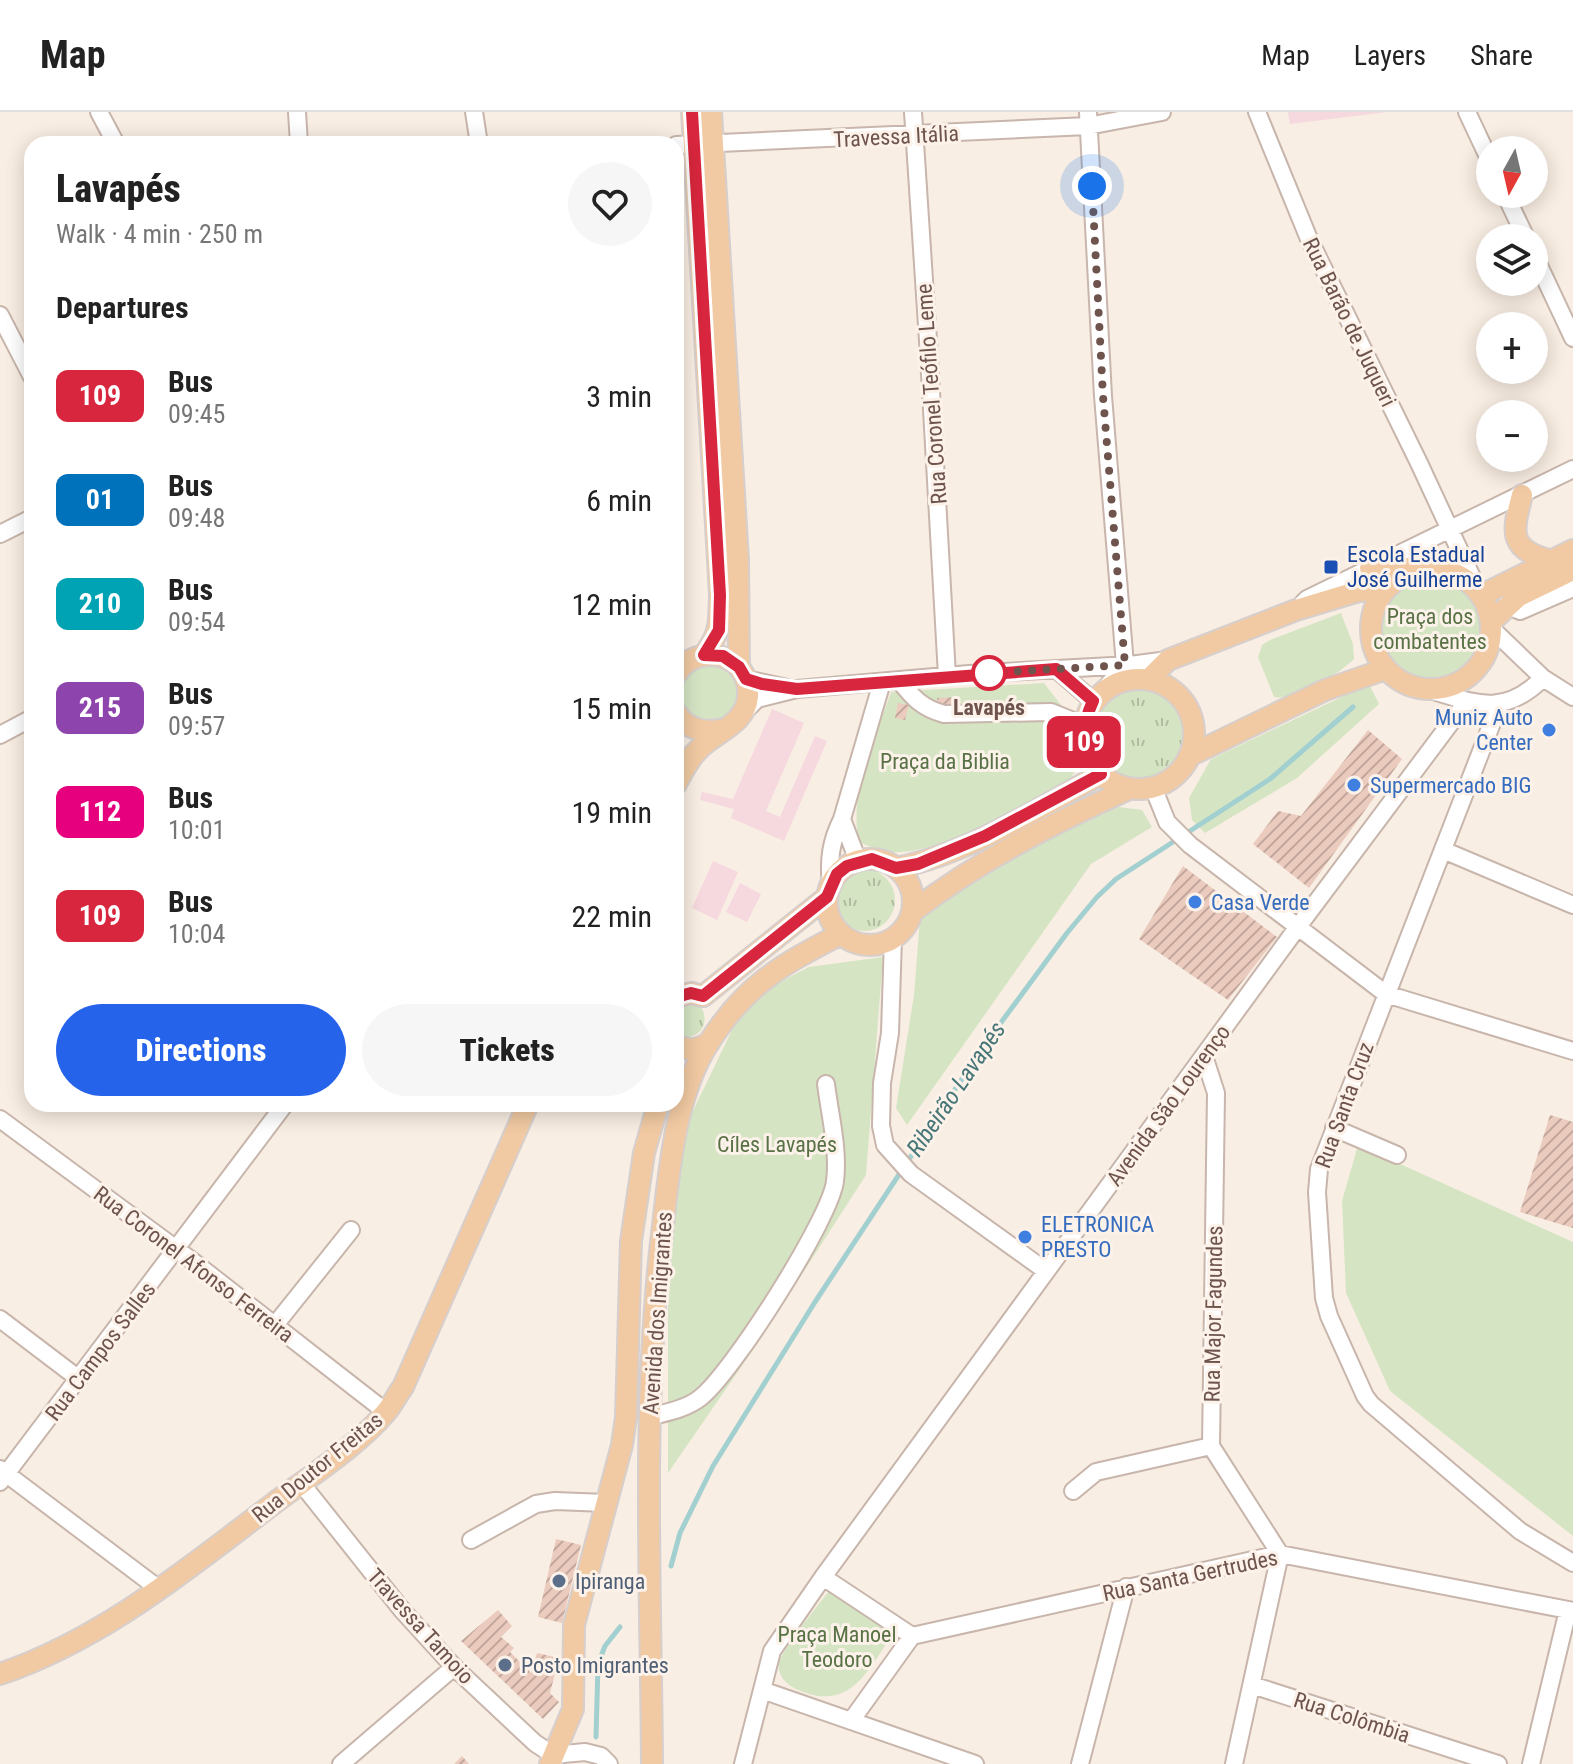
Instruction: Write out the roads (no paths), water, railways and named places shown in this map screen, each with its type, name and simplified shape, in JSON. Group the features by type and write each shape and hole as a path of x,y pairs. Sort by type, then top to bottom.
{"main road":[{"path":"692,112 720,595 719,630 704,655"},
{"path":"684,768 698,749 744,712 748,699 743,673 738,560 694,144 711,112"},
{"path":"1522,495 1514,527 1519,543 1531,555 1549,560"},
{"path":"1479,592 1573,550"},
{"path":"1370,568 1425,568 1453,573 1479,592 1492,625"},
{"path":"1425,568 1406,574 1385,590 1371,617 1371,636 1376,655 1386,669 1398,679 1427,689 1445,688 1476,670 1486,656 1492,625 1506,605 1573,570"},
{"path":"1137,672 1175,691 1191,714 1194,728 1189,756 1175,776 1153,787 1131,788 1115,784 1101,774 1091,762 1085,747 1086,715 1099,696 1137,672 1296,610 1359,591 1385,590"},
{"path":"684,663 694,656 723,656 743,673"},
{"path":"1189,756 1325,690 1386,669"},
{"path":"684,720 699,731 725,729"},
{"path":"684,732 689,745 686,764"},
{"path":"896,868 909,886 913,900 908,922 893,938 880,944 866,945 841,934 828,911 829,891 837,874 858,861 872,859 896,868 918,864 963,846 1101,774"},
{"path":"912,912 967,872 1056,823 1131,788"},
{"path":"703,996 829,891"},
{"name":"Avenida dos Imigrantes","path":"684,1108 713,1037 735,1007 760,981 784,964 841,934"},
{"path":"684,995 703,996 714,1005 719,1017 713,1037 699,1048 684,1048"},
{"name":"Rua Doutor Freitas","path":"0,1674 55,1652 103,1626 159,1589 301,1483 367,1431 386,1412 403,1387 524,1112"},
{"name":"Avenida dos Imigrantes","path":"552,1760 573,1709 574,1625 622,1445 626,1417 631,1241 638,1185 656,1112"},
{"name":"Avenida dos Imigrantes","path":"652,1764 649,1417 656,1277 668,1172 676,1127 682,1112"}],"street":[{"path":"99,112 112,136"},
{"path":"297,112 298,136"},
{"path":"474,112 478,136"},
{"name":"Rua Coronel Teófilo Leme","path":"913,112 947,676"},
{"name":"Travessa Itália","path":"694,144 914,135 1162,112"},
{"name":"Rua Barão de Juqueri","path":"1257,112 1309,239 1450,529"},
{"path":"1467,112 1478,136"},
{"path":"744,712 757,699 797,689 1056,669 1137,672 1124,635 1103,396 1088,119"},
{"path":"1548,285 1573,338"},
{"path":"0,315 24,362"},
{"path":"1296,610 1307,599 1573,469"},
{"path":"0,534 24,522"},
{"path":"1450,529 1479,592"},
{"path":"1506,605 1520,611 1573,588"},
{"path":"1492,625 1543,678 1573,697"},
{"path":"1056,669 1099,696"},
{"path":"743,673 762,684 797,689"},
{"path":"1427,689 1467,701 1499,705 1519,698 1543,678"},
{"path":"899,680 918,704 931,711 944,714 1051,712 1073,721 1083,735"},
{"path":"829,891 829,856 882,682"},
{"name":"Avenida São Lourenço","path":"743,1764 772,1651 1046,1271 1467,701"},
{"name":"Rua Santa Cruz","path":"1499,705 1334,1128 1317,1181 1324,1298 1365,1396 1520,1531 1573,1563"},
{"path":"0,735 24,722"},
{"path":"1153,787 1167,822 1190,845 1386,994 1573,1051"},
{"path":"842,819 858,861"},
{"path":"1443,850 1573,905"},
{"path":"893,938 891,1020 882,1083 881,1126 885,1145 911,1174 1046,1271"},
{"name":"Rua Major Fagundes","path":"1204,1056 1216,1093 1211,1446"},
{"path":"649,1417 676,1410 700,1398 721,1378 785,1282 821,1221 835,1184 835,1154 826,1084"},
{"name":"Rua Campos Salles","path":"2,1475 79,1379 279,1112"},
{"name":"Rua Coronel Afonso Ferreira","path":"0,1119 386,1412"},
{"path":"1334,1128 1397,1155"},
{"path":"275,1325 351,1230"},
{"path":"0,1319 79,1379"},
{"path":"1073,1491 1096,1472 1211,1446 1280,1554 1234,1764"},
{"path":"2,1475 159,1589"},
{"name":"Travessa Tamoio","path":"301,1483 402,1610 454,1667 552,1760"},
{"path":"471,1540 536,1504 555,1501 606,1503"},
{"name":"Rua Santa Gertrudes","path":"912,1636 1280,1554 1570,1611"},
{"path":"823,1577 912,1636 851,1721"},
{"path":"1080,1764 1126,1587"},
{"path":"1531,1764 1570,1611"},
{"path":"341,1764 454,1667"},
{"name":"Rua Colômbia","path":"1252,1685 1498,1764"},
{"path":"762,1690 975,1764"},
{"path":"552,1760 585,1752 601,1756 609,1764"}],"waterway":[{"name":"Ribeirão Lavapés","path":"671,1566 680,1533 713,1466 815,1302 983,1047 1067,933 1116,879 1270,779 1353,707"},
{"name":"Ribeirão Lavapés","path":"596,1737 598,1664 605,1646 620,1627"}],"place":[{"name":"Escola Estadual José Guilherme","path":"1331,567"},
{"name":"Lavapés","path":"989,673"},
{"name":"Muniz Auto Center","path":"1549,730"},
{"name":"Supermercado BIG","path":"1354,785"},
{"name":"Casa Verde","path":"1195,902"},
{"name":"ELETRONICA PRESTO","path":"1025,1237"},
{"name":"Ipiranga","path":"559,1581"},
{"name":"Posto Imigrantes","path":"505,1665"}],"park label":[{"name":"Praça dos combatentes","path":"1430,628"},
{"name":"Praça da Biblia","path":"945,761"},
{"name":"Cíles Lavapés","path":"777,1144"},
{"name":"Praça Manoel Teodoro","path":"837,1646"}]}
